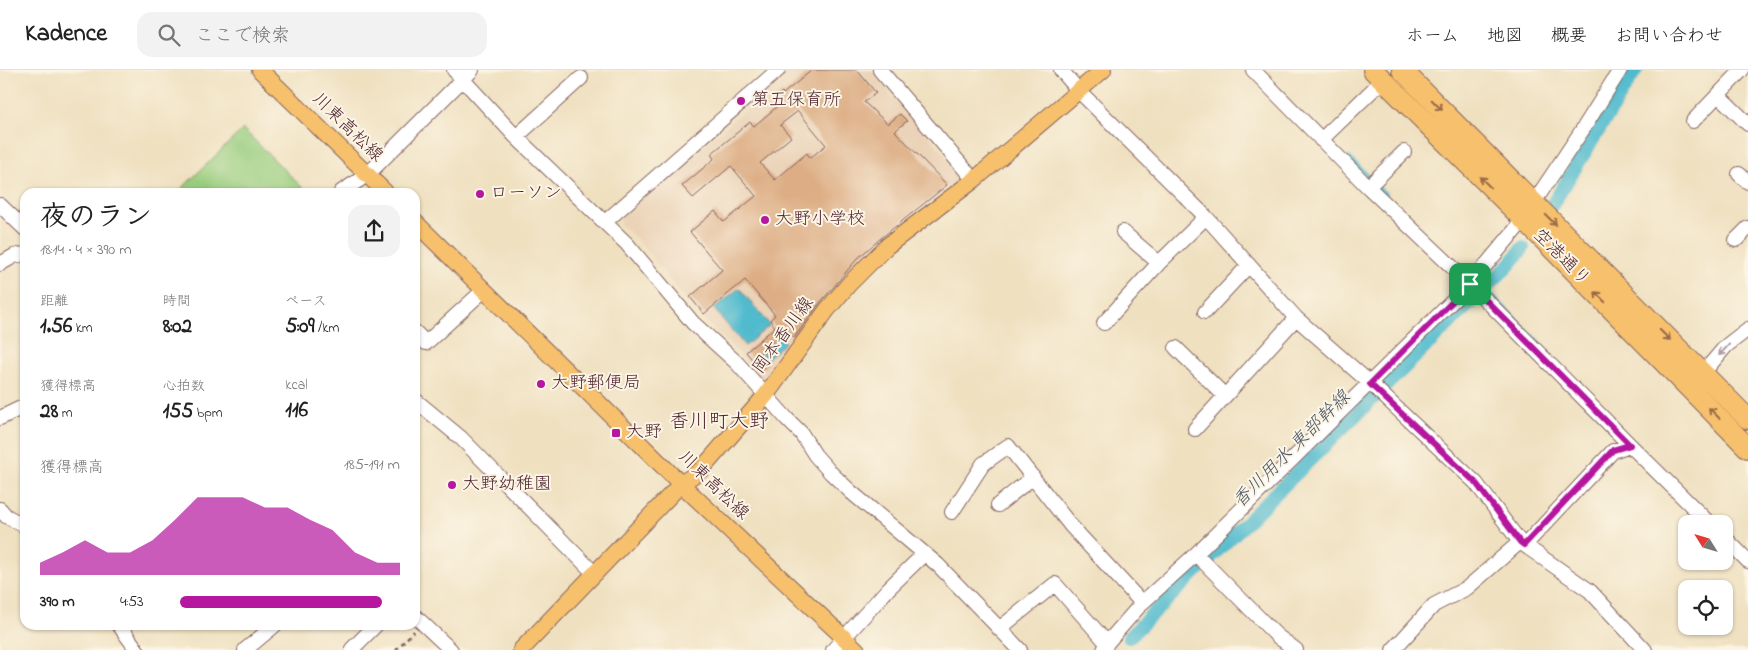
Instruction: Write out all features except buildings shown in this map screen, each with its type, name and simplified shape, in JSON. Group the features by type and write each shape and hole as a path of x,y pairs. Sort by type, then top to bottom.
{"highway":[{"name":"空港通り","path":"1402,70 1528,211 1748,448"},
{"name":"空港通り","path":"1378,75 1703,373 1748,419"}],"main road":[{"name":"川東高松線","path":"260,70 381,188"},
{"name":"岡本香川線","path":"521,650 682,484 701,470 766,395 827,310 849,284 887,246 974,180 1103,70"},
{"name":"川東高松線","path":"420,227 682,484 857,650"}],"street":[{"path":"605,222 778,70"},
{"path":"880,70 974,180"},
{"path":"1061,70 1079,91 1206,217 1296,318 1476,483 1522,543 1590,591 1645,650"},
{"path":"1253,70 1701,515"},
{"path":"999,629 1055,584 1105,646 1142,603 1196,554 1470,284 1528,211 1620,70"},
{"path":"1693,122 1742,70"},
{"path":"347,188 367,175 462,73 516,137 627,244 693,323 737,362 801,433 815,455 831,473 924,554 1020,650"},
{"path":"1322,140 1378,75"},
{"path":"516,137 581,78"},
{"path":"1718,95 1748,124"},
{"path":"1369,186 1404,152"},
{"path":"0,204 20,224"},
{"path":"1104,323 1206,217"},
{"path":"1736,240 1748,228"},
{"path":"1122,232 1159,264"},
{"path":"0,264 20,255"},
{"path":"1205,312 1249,265"},
{"path":"420,337 426,343 484,290"},
{"path":"1195,428 1296,318"},
{"path":"1703,373 1726,346 1748,329"},
{"path":"1176,348 1225,396"},
{"path":"420,404 461,438 595,574"},
{"path":"0,418 20,408"},
{"path":"1393,650 1434,604 1467,588 1522,543 1613,450 1630,445"},
{"path":"952,512 983,464 1008,446 1071,526 1142,603"},
{"path":"998,505 1033,477"},
{"path":"0,509 6,516 20,523"},
{"path":"1733,546 1748,561"},
{"path":"833,650 888,589 924,554"},
{"path":"1196,554 1277,636 1296,650"},
{"path":"420,620 451,650"},
{"path":"123,630 137,650"},
{"path":"245,650 269,630"},
{"path":"352,649 371,630"}],"path":[{"path":"396,650 411,630"}],"shaded area":[{"name":"大野小学校","path":"784,70 872,70 961,173 961,178 859,262 769,378 760,378 738,353 697,313 636,238 620,224 621,216 760,97 758,93"}],"green space":[{"path":"243,129 303,188 182,188"}],"water":[{"path":"739,288 770,325 745,346 714,309"},
{"path":"780,337 785,343 766,359 761,353"}],"waterway":[{"name":"香川用水 東部幹線","path":"1552,205 1636,70"},
{"path":"1349,158 1371,179"},
{"path":"1375,184 1386,195"},
{"name":"香川用水 東部幹線","path":"1129,637 1510,264 1523,248"},
{"path":"1493,296 1548,352"}],"place":[{"name":"第五保育所","path":"741,101"},
{"name":"ローソン","path":"480,194"},
{"name":"大野小学校","path":"765,220"},
{"name":"大野郵便局","path":"541,384"},
{"name":"大野","path":"616,433"},
{"name":"大野幼稚園","path":"452,485"}],"district":[{"name":"香川町大野","path":"719,422"}],"route":[{"path":"1470,284 1630,445 1613,450 1524,545 1476,483 1370,384 1470,284"}]}
